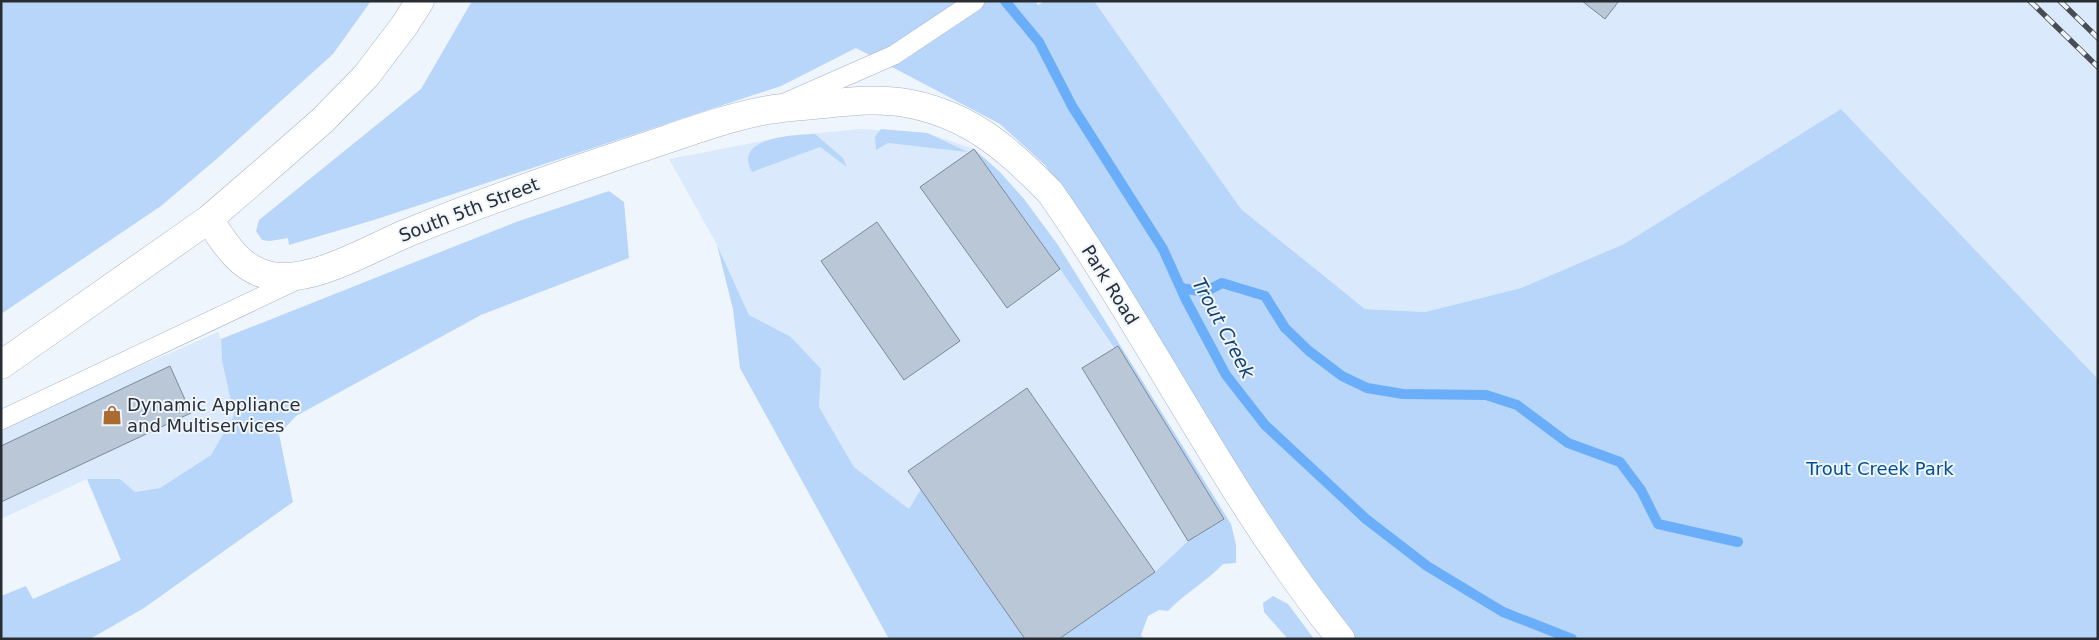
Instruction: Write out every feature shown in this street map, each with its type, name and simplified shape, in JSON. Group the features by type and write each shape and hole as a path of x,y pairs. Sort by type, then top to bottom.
{"street":[{"path":"1,365 209,219 323,120 360,82 404,26 420,1"},
{"name":"Park Road","path":"768,110 872,99 913,104 952,117 981,131 1015,155 1050,192 1064,212 1260,529 1308,598 1341,639"},
{"name":"South 5th Street","path":"209,219 230,252 254,270 273,276 309,274 412,231 553,177 715,124 768,110"}],"lane":[{"name":"South 5th Street","path":"768,110 894,55 968,6"},
{"path":"1,420 309,274"}],"shaded area":[{"path":"1094,1 2098,1 2098,379 1841,109 1624,244 1521,288 1425,312 1365,309 1241,209"},
{"path":"860,129 927,133 974,149 1060,269 1113,348 1118,346 1224,519 1188,541 1155,572 1059,639 1025,639 922,490 909,509 854,467 819,407 821,369 791,337 749,315 717,245 669,159 788,136"},
{"path":"218,332 221,339 222,361 234,415 211,455 160,488 135,492 120,479 87,479 1,519 1,427"}],"green space":[{"path":"1,1 371,1 333,54 220,156 161,206 1,314"},
{"name":"Trout Creek Park","path":"472,1 1035,1 1038,5 1045,1 1094,1 1241,209 1365,309 1425,312 1521,288 1624,244 1841,109 2098,379 2098,639 1356,639 1301,570 1240,475 1095,234 1045,165 1000,124 856,48 781,86 374,220 289,245 288,238 270,241 262,240 256,231 259,220 421,89"},
{"path":"881,129 927,133 968,152 888,143 876,150 875,137"},
{"path":"815,134 843,158 847,167 820,147 752,172 748,160 750,151 758,145 781,137"},
{"path":"974,149 1000,172 1024,199 1058,245 1231,524 1236,545 1236,563 1223,564 1168,611 1159,610 1148,616 1141,635 1144,639 1059,639 1155,572 1188,541 1224,519 1118,346 1114,348"},
{"path":"609,191 624,202 629,258 481,315 296,416 279,434 293,502 144,608 90,639 1,639 1,596 26,586 33,599 121,560 87,479 120,479 135,492 160,488 211,455 234,415 222,361 221,339 516,222"},
{"path":"717,245 749,315 791,337 821,369 819,407 854,467 909,509 921,489 1025,639 889,639 740,368 733,309"},
{"path":"1273,596 1288,604 1314,639 1288,639 1264,612 1263,603"}],"building":[{"path":"1582,1 1619,1 1605,19"},
{"path":"974,149 1060,269 1007,308 920,187"},
{"path":"877,222 960,341 904,380 821,261"},
{"path":"1118,346 1224,519 1188,541 1082,368"},
{"path":"170,366 191,413 1,502 1,446"},
{"path":"1027,388 1155,572 1059,639 1025,639 908,471"}],"waterway":[{"name":"Trout Creek","path":"1005,1 1039,42 1072,106 1163,249 1186,300 1226,375 1265,425 1366,519 1427,566 1503,612 1572,639"},
{"path":"1181,288 1205,292 1222,283 1265,296 1285,328 1309,351 1342,376 1367,388 1403,394 1486,395 1517,405 1568,443 1620,462 1641,490 1658,524 1738,542"}],"railway":[{"path":"2030,1 2098,67"},
{"path":"2060,1 2098,38"}],"place":[{"name":"Dynamic Appliance and Multiservices","path":"112,415"}]}
